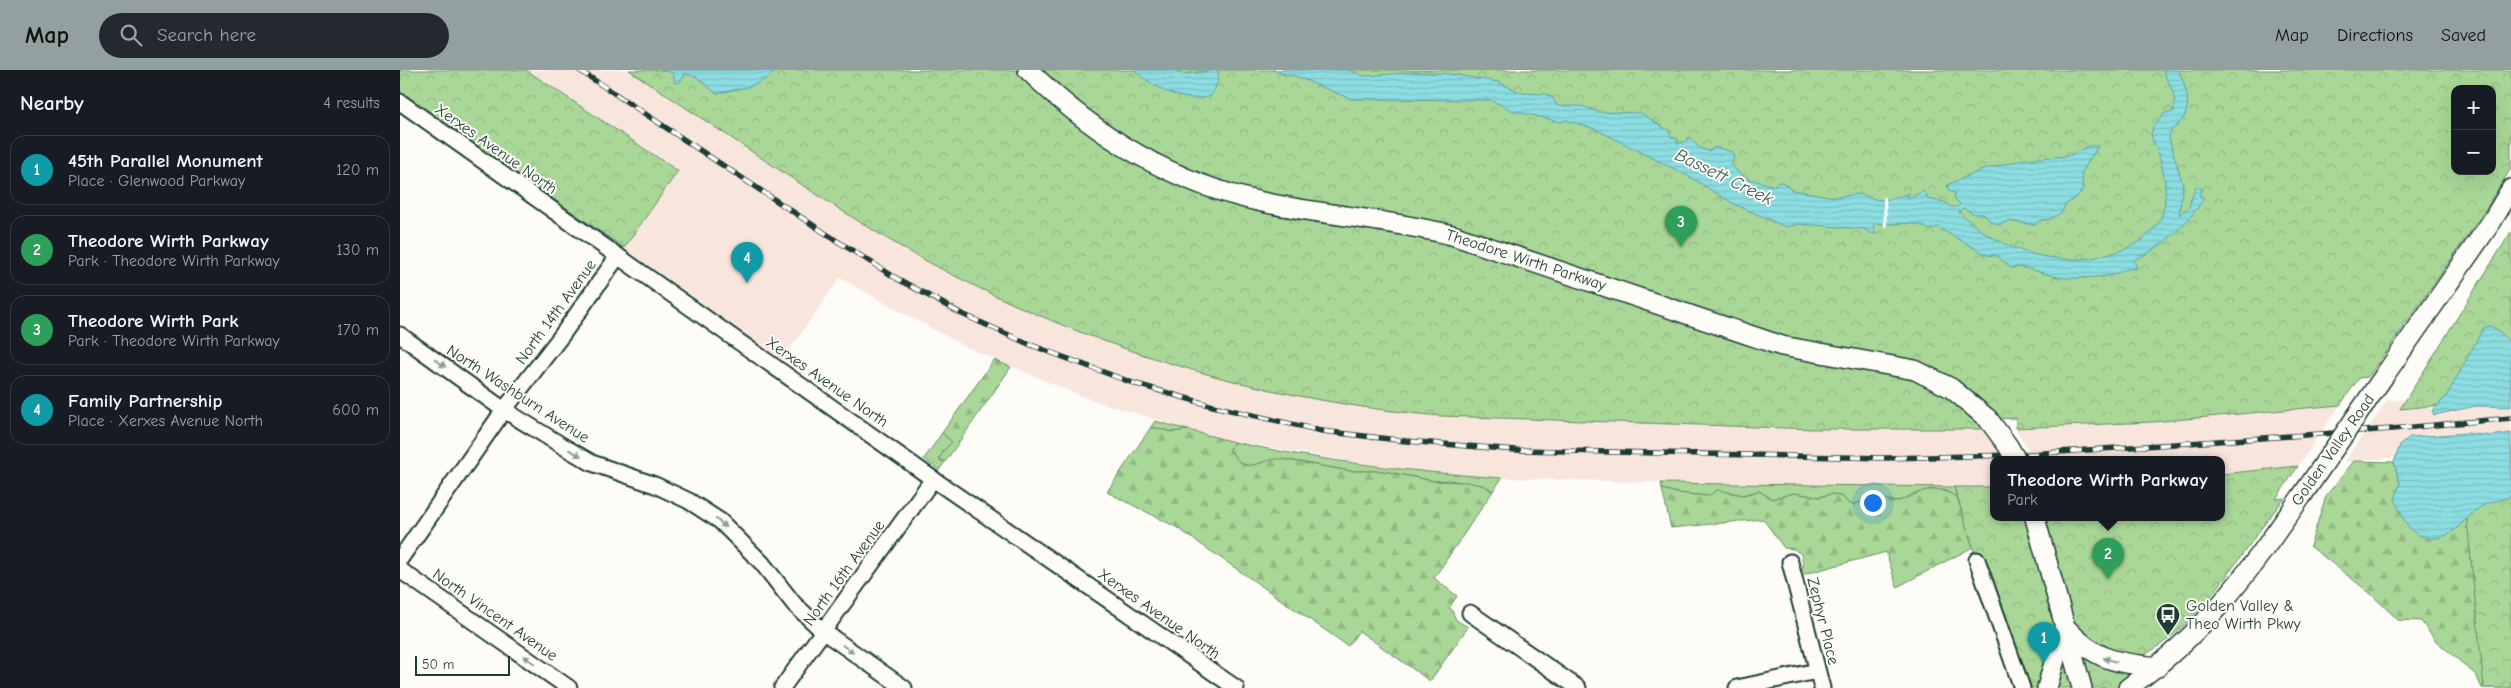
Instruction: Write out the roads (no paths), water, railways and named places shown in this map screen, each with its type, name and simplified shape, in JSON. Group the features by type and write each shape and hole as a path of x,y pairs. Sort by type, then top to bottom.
{"street":[{"name":"Theodore Wirth Parkway","path":"1028,70 1081,117 1108,137 1158,166 1186,179 1261,202 1390,222 1452,234 1782,346 1831,357 1915,370 1951,388 1988,419 2013,456"},
{"name":"Xerxes Avenue North","path":"400,102 933,479 1236,688"},
{"name":"Golden Valley Road","path":"2128,688 2158,667 2199,630 2226,601 2252,567 2492,222 2511,189"},
{"name":"North 14th Avenue","path":"400,559 504,410 562,335 618,256"},
{"name":"North Washburn Avenue","path":"400,335 504,410 592,462 656,484 689,501 720,521 762,563 794,604 824,632 904,688"},
{"name":"North 16th Avenue","path":"782,688 933,479"},
{"path":"2036,521 2082,688"},
{"path":"1977,560 1988,596 2022,688"},
{"name":"Zephyr Place","path":"1790,562 1822,688"},
{"name":"North Vincent Avenue","path":"400,570 569,688"},
{"path":"1470,613 1578,688"},
{"path":"2064,626 2080,643 2101,657 2126,664 2158,667 2148,688"},
{"path":"2047,688 2064,626"},
{"path":"1737,688 1817,671"}],"water":[{"path":"662,70 777,70 755,84 717,94 697,77 685,74 680,82 675,83 673,73"},
{"path":"1134,70 1174,70 1181,74 1218,70 1218,77 1216,87 1211,96 1191,98 1159,88"},
{"name":"Bassett Creek","path":"1273,70 1348,70 1365,76 1415,72 1450,74 1498,82 1522,93 1546,94 1553,98 1557,106 1582,106 1598,112 1641,113 1669,131 1671,137 1678,139 1677,144 1685,142 1689,137 1701,149 1709,151 1715,147 1732,152 1734,157 1731,166 1745,178 1775,186 1776,183 1782,182 1792,190 1835,197 1859,194 1878,200 1891,199 1910,193 1905,197 1913,197 1923,191 1927,199 1945,202 1951,207 1957,207 1960,204 1954,198 1955,193 1949,191 1947,185 1985,169 2026,159 2068,156 2089,146 2098,146 2081,174 2082,190 2078,196 2065,205 2062,212 2051,219 2040,220 2035,225 2009,221 1999,225 1990,221 1984,214 1974,214 1963,208 1959,212 1976,227 1995,239 2016,248 2037,255 2060,259 2083,259 2127,248 2144,238 2158,224 2163,212 2165,181 2151,134 2153,127 2165,113 2173,112 2174,95 2163,70 2178,70 2185,87 2188,103 2183,118 2170,131 2169,138 2183,185 2179,215 2189,207 2196,186 2202,189 2199,195 2204,198 2198,208 2174,234 2154,249 2134,260 2137,269 2127,269 2100,277 2065,278 2030,269 2011,268 1997,256 1987,255 1937,227 1930,230 1917,224 1876,223 1873,226 1876,234 1870,233 1865,229 1799,224 1786,227 1734,204 1690,177 1595,129 1566,120 1561,122 1514,111 1490,100 1351,99 1293,75 1289,76"},
{"path":"2491,326 2499,331 2511,344 2511,407 2476,406 2434,415 2432,411 2446,397 2484,327"},
{"path":"2467,433 2490,436 2511,433 2511,496 2482,506 2446,535 2431,538 2423,537 2407,525 2395,499 2400,484 2394,462 2400,445 2410,437"}],"railway":[{"path":"579,70 834,239 896,278 962,314 1031,345 1133,383 1213,406 1322,431 1406,441 1516,450 1886,458 2016,455 2392,429 2511,418"}],"place":[{"name":"Theodore Wirth Park","path":"1681,247"},
{"name":"Family Partnership","path":"747,283"},
{"name":"Theodore Wirth Parkway","path":"2108,579"},
{"name":"Golden Valley & Theo Wirth Pkwy","path":"2168,636"},
{"name":"45th Parallel Monument","path":"2044,663"}]}
